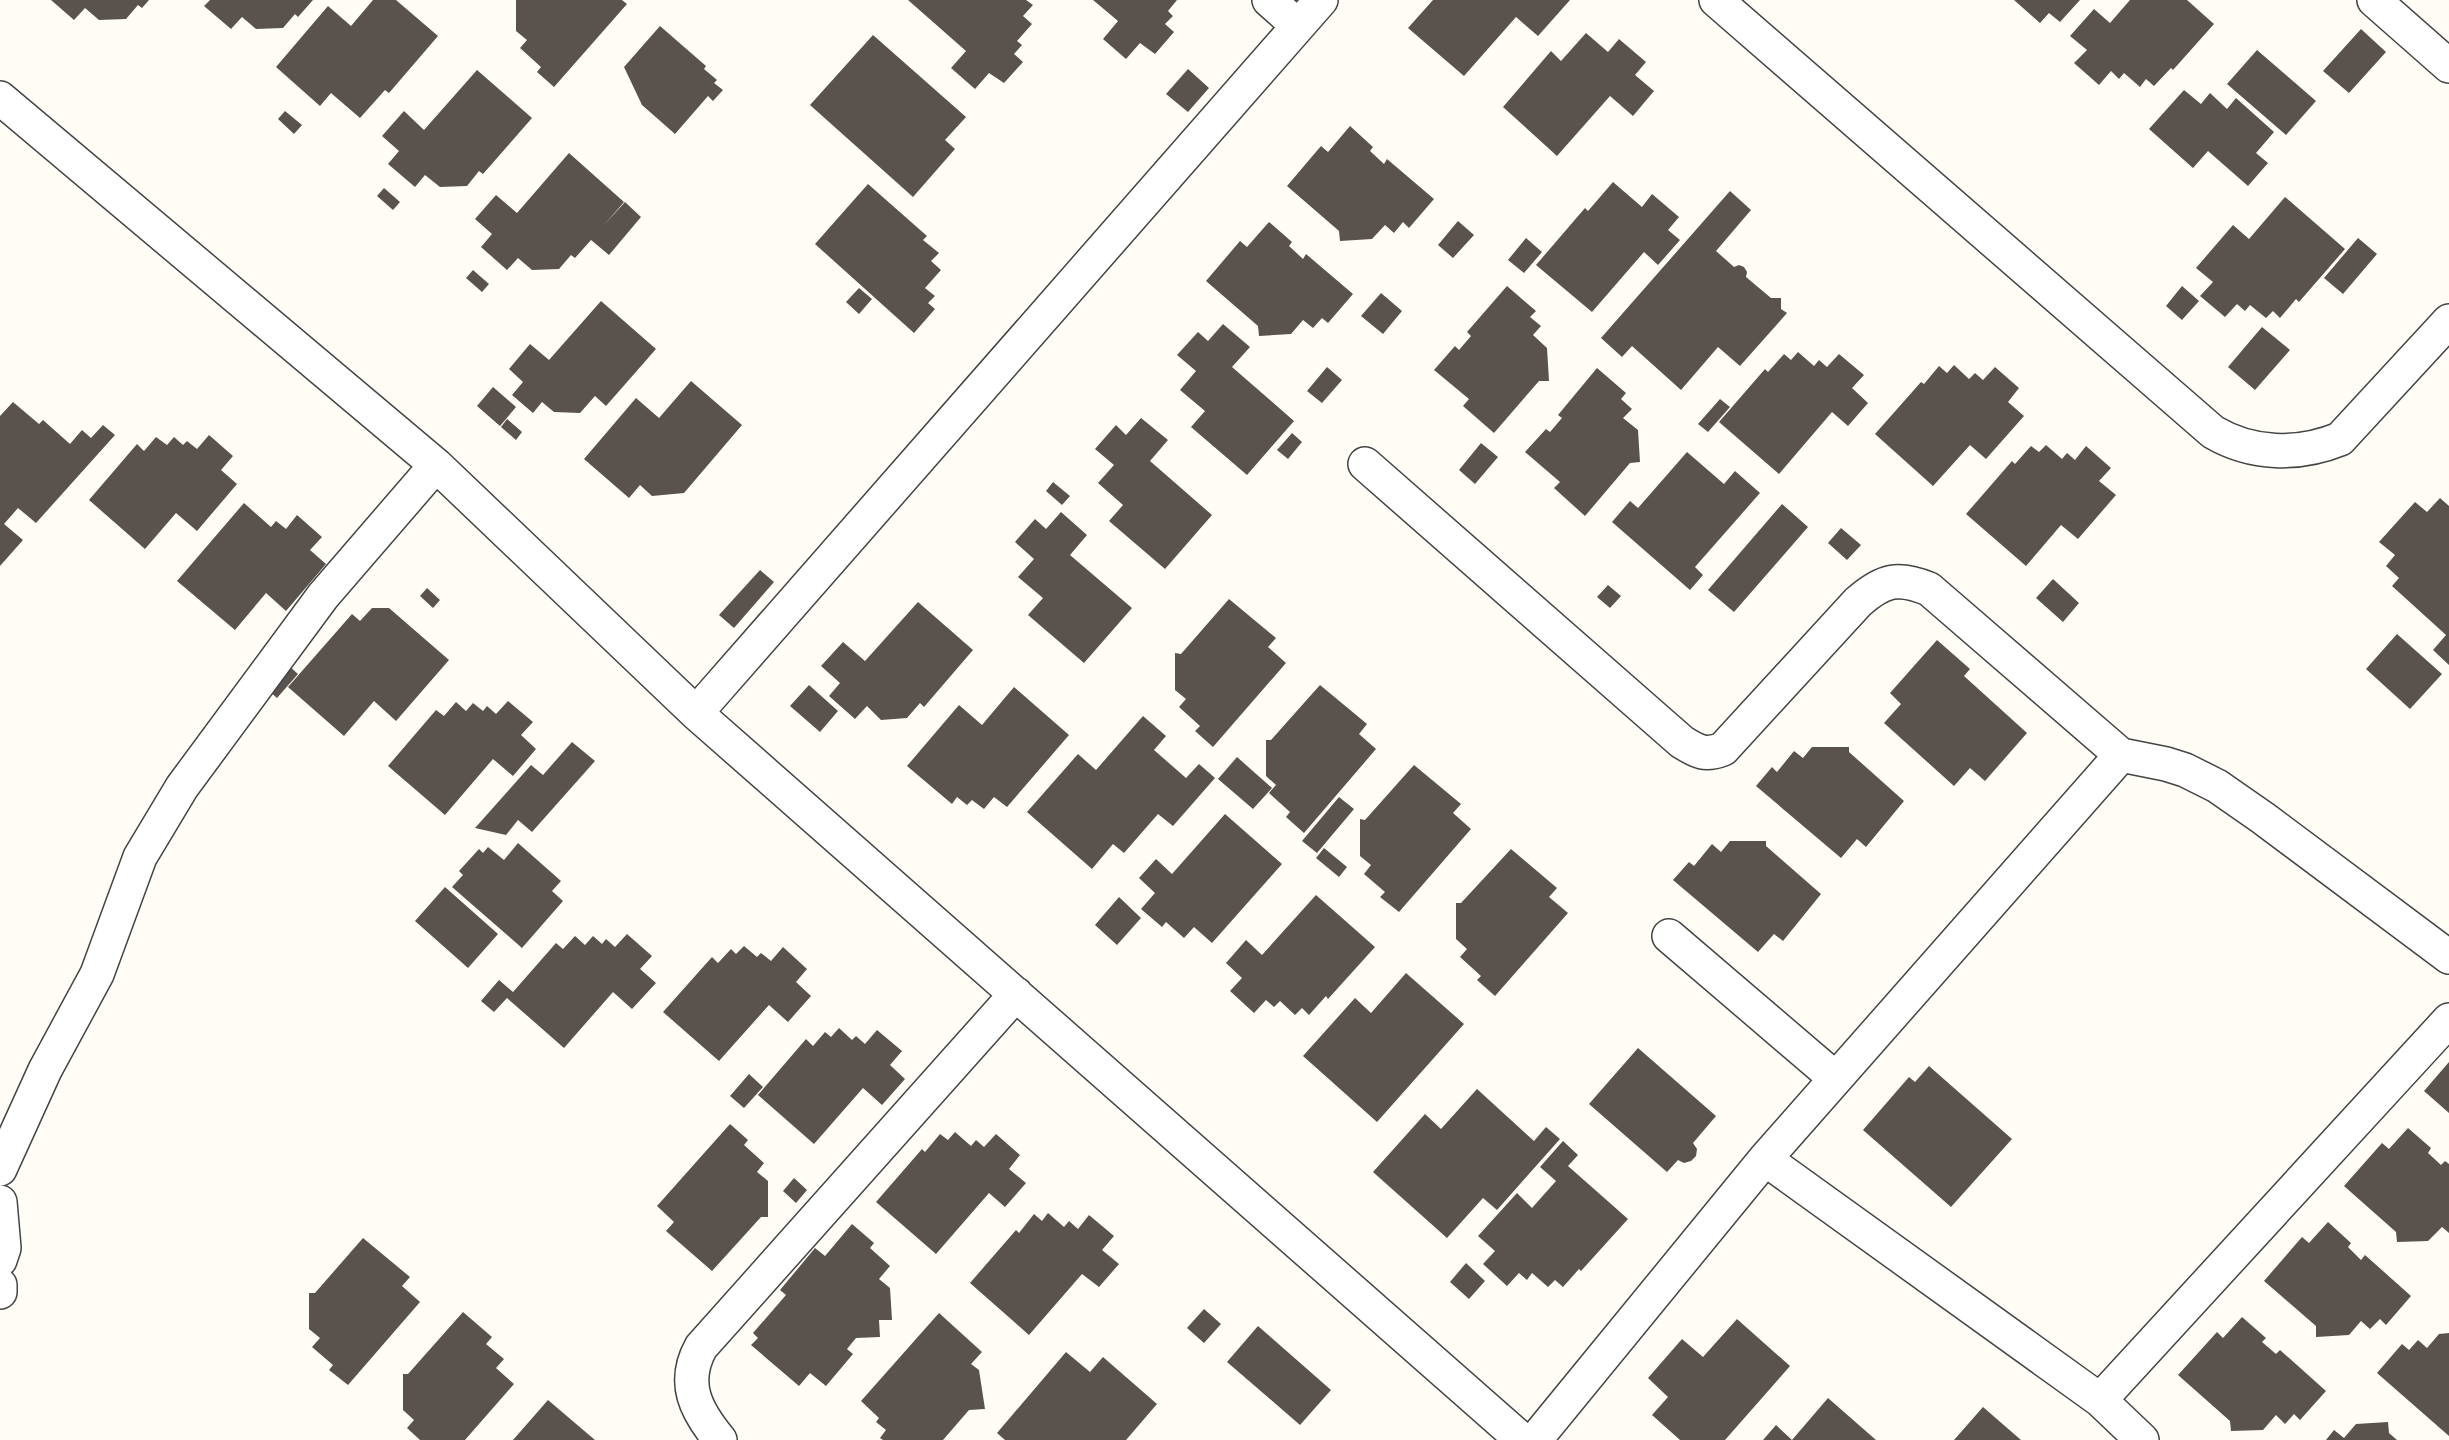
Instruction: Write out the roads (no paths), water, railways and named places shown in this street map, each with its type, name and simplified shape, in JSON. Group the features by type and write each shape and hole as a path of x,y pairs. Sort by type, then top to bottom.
{"street":[{"path":"1269,0 1298,26"},
{"path":"696,713 1321,0"},
{"path":"1716,0 2204,425 2229,442 2281,452 2315,448 2340,439 2449,321"},
{"path":"2373,0 2449,66"},
{"path":"0,98 436,465 696,713 1522,1440"},
{"path":"1365,464 1682,742 1694,749 1710,754 1723,749 1858,602 1872,590 1888,582 1909,580 1929,589 2121,755 2176,766 2217,786 2443,942"},
{"path":"0,1169 45,1070 97,974 140,856 182,787 323,596 436,465"},
{"path":"1535,1440 1765,1159 2121,755"},
{"path":"1670,936 1835,1078"},
{"path":"720,1440 699,1413 693,1396 693,1361 701,1347 1016,994"},
{"path":"2100,1400 2449,1020"},
{"path":"1765,1159 2100,1400 2142,1440"},
{"path":"0,1202 4,1248 0,1260"},
{"path":"0,1285 0,1292"}]}
